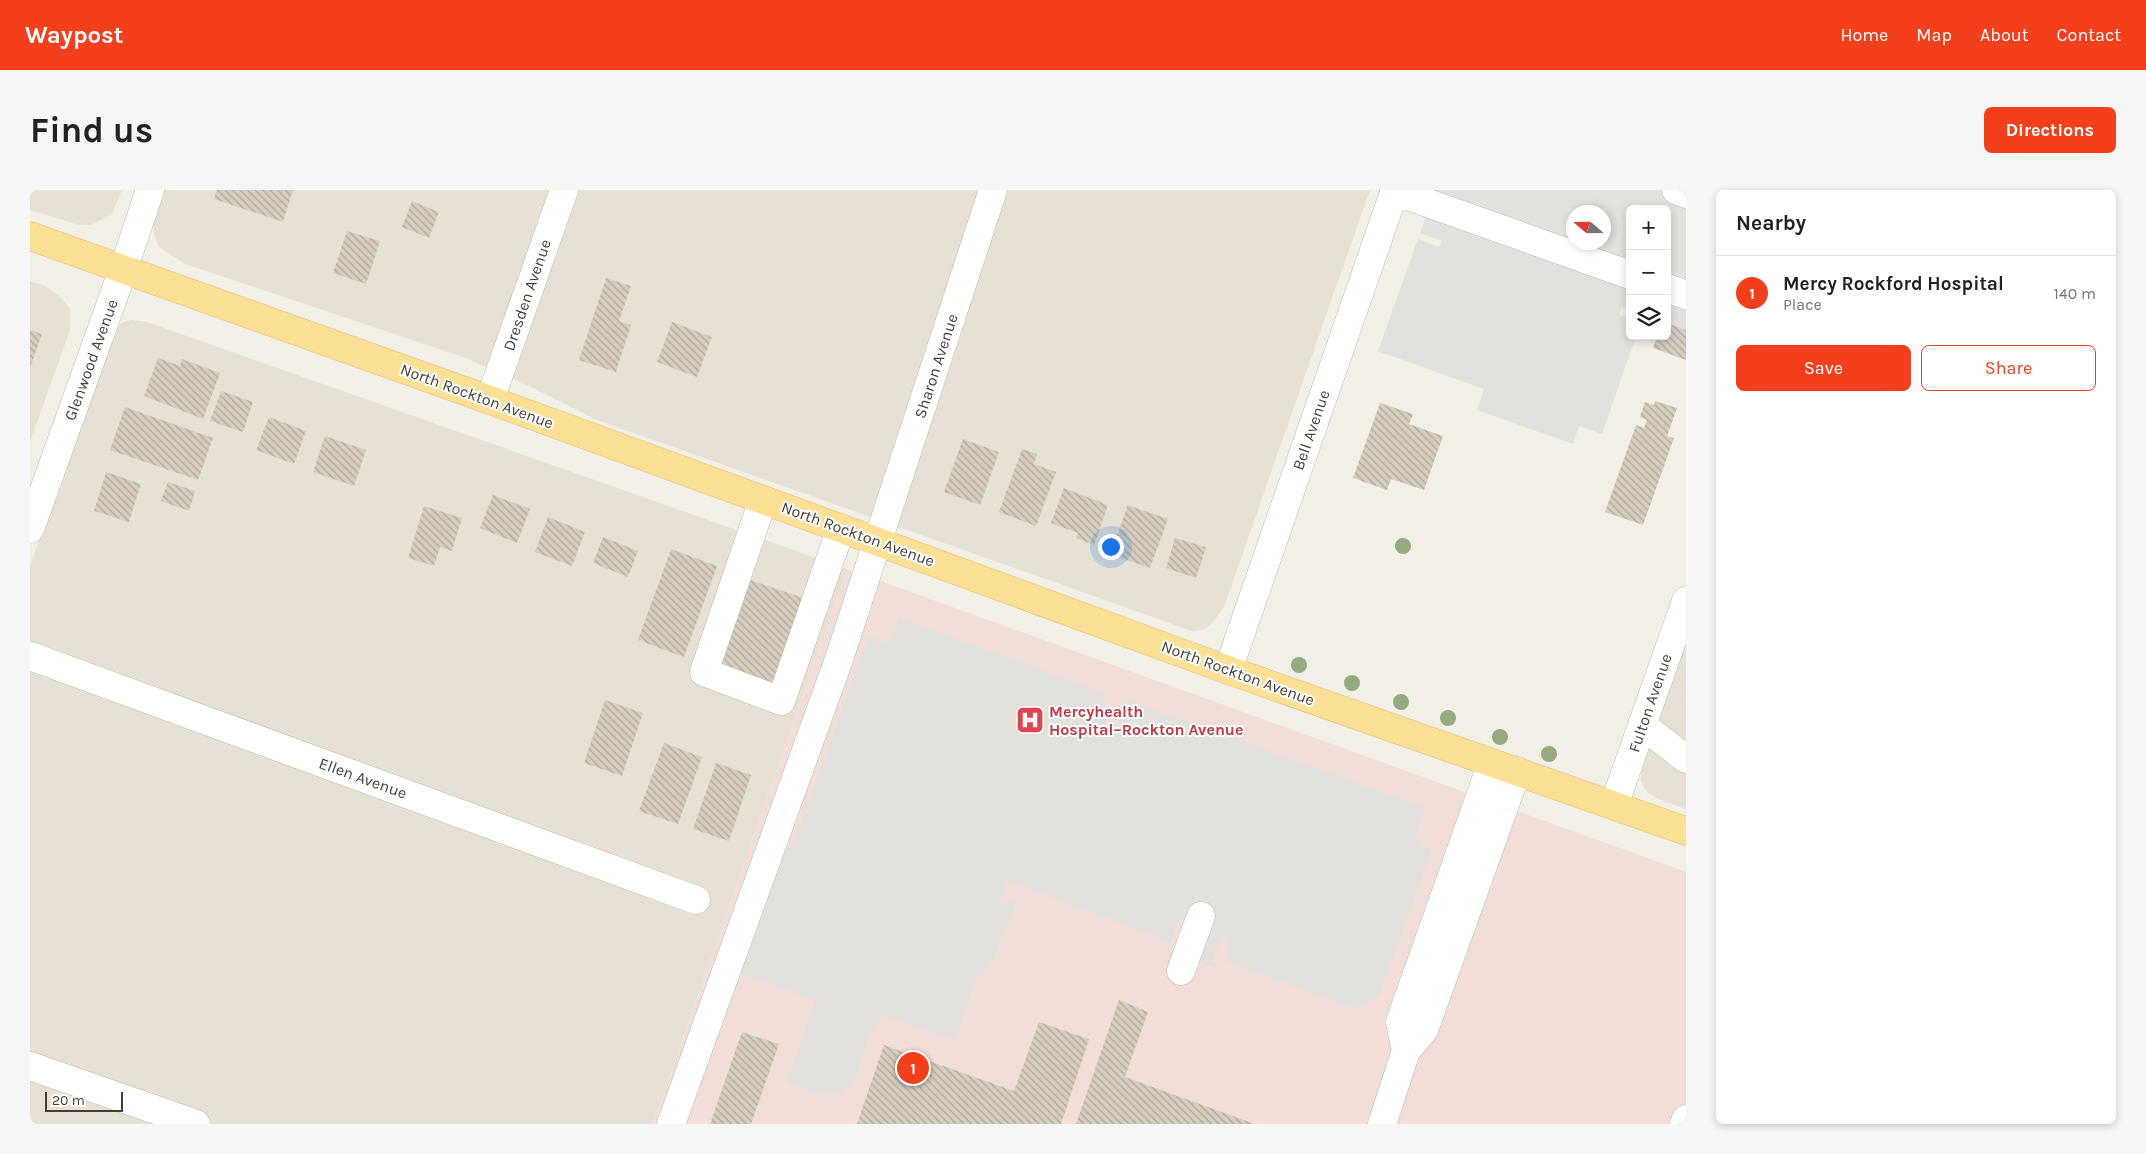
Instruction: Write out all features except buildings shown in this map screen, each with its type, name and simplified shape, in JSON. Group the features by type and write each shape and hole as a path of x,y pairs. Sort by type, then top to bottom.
{"main road":[{"name":"North Rockton Avenue","path":"30,236 490,400 1228,670 1686,831"}],"street":[{"name":"Glenwood Avenue","path":"30,529 150,190"},
{"name":"Dresden Avenue","path":"490,400 564,190"},
{"name":"Sharon Avenue","path":"671,1124 838,662 879,542 993,190"},
{"path":"1394,190 1626,274"},
{"name":"Bell Avenue","path":"1228,670 1394,190"},
{"path":"1676,190 1686,194"},
{"path":"1671,289 1686,295"},
{"path":"763,500 704,672 781,701 840,528"},
{"name":"Fulton Avenue","path":"1614,805 1686,601"},
{"name":"Ellen Avenue","path":"30,656 696,900"},
{"path":"1642,725 1686,759"},
{"path":"1382,1124 1406,1051 1400,1022 1504,767"},
{"path":"1181,971 1201,916"},
{"path":"30,1066 196,1124"},
{"path":"1684,1124 1686,1119"}],"shaded area":[{"path":"30,190 122,190 112,214 91,225 79,225 30,210"},
{"path":"160,190 1370,190 1224,607 1214,621 1205,629 1192,631 597,420 529,386 463,357 185,264 159,247 154,235 153,223"},
{"path":"1435,190 1686,190 1686,330 1671,324 1671,205 1626,205 1626,308 1622,307 1619,315 1626,317 1626,340 1635,340 1602,434 1579,426 1573,444 1477,410 1484,389 1378,351 1418,239 1439,247 1442,241 1420,233"},
{"path":"30,281 45,286 60,296 70,309 70,330 30,442"},
{"path":"132,320 147,322 847,569 653,1124 30,1124 30,566 113,333 121,323"},
{"name":"Mercyhealth Hospital–Rockton Avenue","path":"847,569 1686,872 1686,1124 653,1124"},
{"path":"899,618 1106,693 1101,712 1104,717 1115,722 1120,719 1127,700 1425,807 1416,833 1418,843 1432,849 1380,994 1360,1007 1349,1007 1226,961 1230,939 1224,938 1214,953 1214,962 1219,968 1175,954 1184,923 1179,920 1170,942 1007,881 998,904 1004,905 1018,897 993,960 982,974 976,978 955,1041 883,1015 868,1039 855,1078 843,1093 818,1094 787,1082 815,1000 739,973 779,865 798,831 868,636 890,643"},
{"path":"1686,638 1686,809 1657,799 1645,790 1641,780 1642,766"}],"place":[{"name":"Mercyhealth Hospital–Rockton Avenue","path":"1030,720"},
{"name":"Mercy Rockford Hospital","path":"913,1068"}]}
